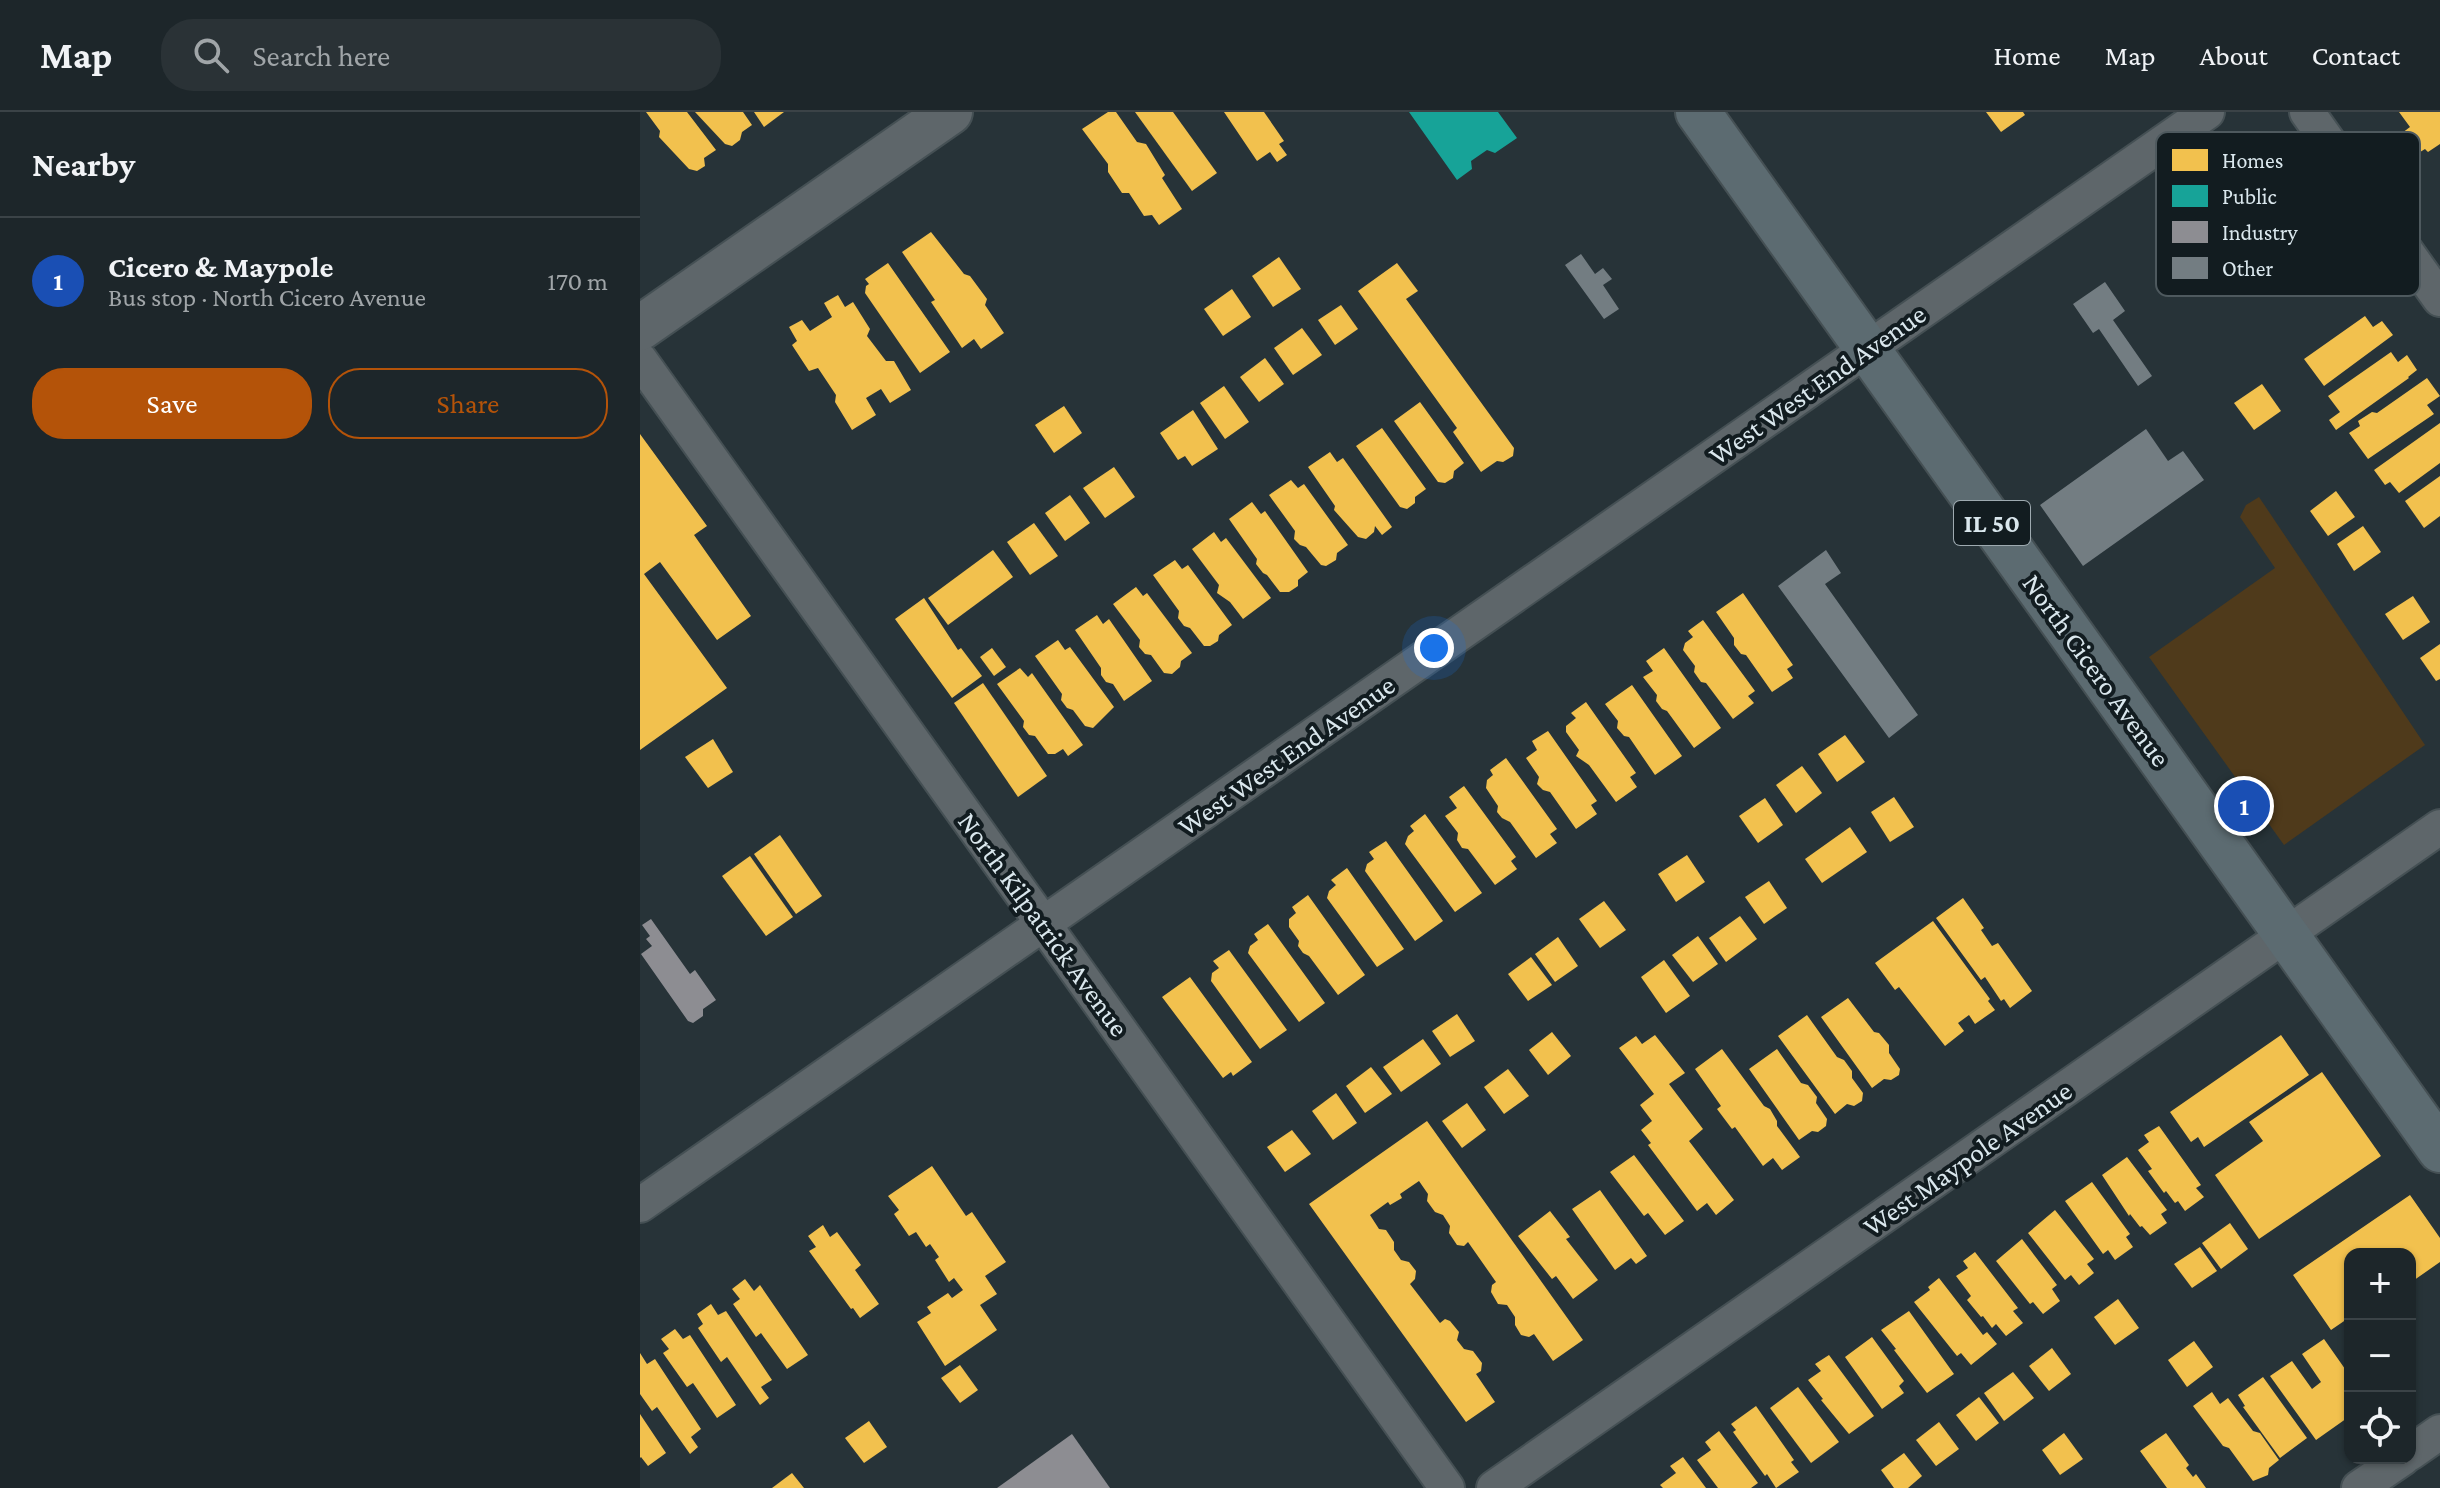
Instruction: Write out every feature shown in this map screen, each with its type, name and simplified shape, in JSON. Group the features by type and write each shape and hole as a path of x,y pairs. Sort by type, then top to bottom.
{"main road":[{"name":"North Cicero Avenue","path":"1698,112 2440,1150"}],"street":[{"path":"640,328 950,112"},
{"name":"West West End Avenue","path":"2178,132 2207,112"},
{"path":"2307,112 2321,132"},
{"name":"West West End Avenue","path":"640,1205 2156,148"},
{"path":"2420,271 2440,299"},
{"name":"North Kilpatrick Avenue","path":"640,360 1447,1488"},
{"name":"West Maypole Avenue","path":"1494,1488 2440,827"},
{"path":"2416,1449 2440,1432"},
{"path":"2359,1488 2394,1464"}],"shaded area":[{"path":"2259,497 2425,745 2284,845 2149,657 2275,568 2240,517 2246,505"}],"building: Homes":[{"path":"646,112 687,112 716,150 704,158 705,166 697,171 689,169 659,137 660,131"},
{"path":"695,112 743,112 752,125 742,132 740,140 732,146 725,144"},
{"path":"754,112 784,112 764,127"},
{"path":"1108,112 1116,112 1137,142 1146,144 1165,175 1162,178 1182,209 1159,225 1152,215 1144,216 1129,193 1122,193 1108,172 1108,164 1082,129"},
{"path":"1135,112 1173,112 1217,173 1192,191"},
{"path":"1224,112 1264,112 1284,141 1279,144 1287,155 1277,162 1270,152 1257,161"},
{"path":"1986,112 2023,112 2025,115 2001,132"},
{"path":"2399,112 2440,112 2440,144 2428,152 2425,149 2420,152 2420,132 2403,132 2410,127"},
{"path":"931,232 987,299 985,305 1004,333 981,349 974,339 962,348 931,302 935,300 902,252"},
{"path":"1279,257 1301,289 1273,307 1252,276"},
{"path":"888,263 950,352 920,373 865,293 869,284 865,279"},
{"path":"1397,263 1418,291 1406,299 1514,448 1513,456 1503,462 1497,461 1481,472 1453,432 1457,428 1358,291"},
{"path":"1232,289 1251,317 1223,336 1204,309"},
{"path":"838,295 845,307 853,302 870,329 867,336 886,361 894,361 911,390 890,403 881,389 866,398 876,415 852,430 835,402 836,395 818,368 809,371 792,345 797,341 789,327 802,320 810,331 832,317 824,303"},
{"path":"1341,305 1358,329 1335,345 1318,320"},
{"path":"2365,316 2373,327 2382,321 2393,335 2324,386 2304,359"},
{"path":"1302,328 1322,355 1293,375 1274,348"},
{"path":"2391,352 2398,362 2407,355 2417,370 2336,430 2329,420 2340,412 2328,396"},
{"path":"1265,358 1284,384 1259,402 1240,377"},
{"path":"2427,378 2440,396 2427,405 2434,414 2368,459 2349,433 2360,426 2358,421 2372,412 2377,413"},
{"path":"2262,384 2281,411 2254,430 2234,403"},
{"path":"1224,386 1249,422 1225,439 1200,403"},
{"path":"1420,402 1464,463 1445,483 1438,482 1394,421"},
{"path":"1064,406 1082,433 1054,453 1035,425"},
{"path":"1193,410 1218,449 1192,466 1185,456 1178,460 1160,433"},
{"path":"2440,423 2440,463 2399,493 2390,482 2385,485 2374,470"},
{"path":"1382,428 1426,489 1415,497 1415,503 1407,509 1400,507 1356,446"},
{"path":"640,434 707,526 694,535 751,616 717,640 660,562 644,574 727,688 640,750"},
{"path":"1330,452 1337,462 1343,458 1392,527 1382,535 1375,526 1374,532 1366,539 1358,537 1334,510 1335,506 1308,467"},
{"path":"1114,467 1135,497 1105,518 1083,488"},
{"path":"2440,476 2440,516 2424,528 2405,501"},
{"path":"1291,480 1298,488 1304,484 1348,545 1337,553 1336,560 1326,566 1321,565 1306,547 1294,539 1295,531 1269,495"},
{"path":"2336,491 2355,517 2328,536 2310,511"},
{"path":"1070,495 1090,523 1065,541 1045,513"},
{"path":"1252,502 1261,514 1265,511 1308,572 1289,592 1280,592 1263,573 1229,519"},
{"path":"1034,523 1058,556 1030,575 1007,542"},
{"path":"2363,526 2381,552 2354,571 2337,544"},
{"path":"1214,532 1221,542 1226,538 1271,598 1243,619 1230,602 1217,593 1219,585 1192,549"},
{"path":"993,550 1013,577 948,625 928,598"},
{"path":"1175,560 1182,569 1188,565 1232,625 1210,646 1204,646 1190,628 1184,626 1178,618 1179,611 1153,575"},
{"path":"1136,587 1143,596 1147,593 1192,653 1181,661 1180,667 1172,674 1164,673 1151,655 1145,654 1139,647 1140,640 1113,604"},
{"path":"1743,593 1793,665 1787,669 1793,678 1772,692 1746,655 1741,654 1734,645 1734,638 1716,612"},
{"path":"2413,596 2430,622 2403,640 2385,614"},
{"path":"924,598 958,650 961,648 982,676 952,698 895,619"},
{"path":"1097,615 1103,624 1109,619 1152,681 1124,701 1113,684 1106,682 1101,675 1101,668 1075,630"},
{"path":"1703,620 1755,691 1748,696 1754,703 1733,719 1706,683 1701,682 1694,672 1695,666 1683,650 1685,643 1693,637 1688,631"},
{"path":"1058,640 1065,650 1070,647 1114,707 1093,728 1085,726 1073,710 1067,708 1061,700 1062,694 1035,656"},
{"path":"2440,644 2440,679 2436,681 2420,658"},
{"path":"992,648 1006,667 994,676 980,657"},
{"path":"1664,648 1721,728 1694,748 1656,701 1657,695 1643,677 1653,671 1646,661"},
{"path":"1020,668 1028,677 1032,673 1083,745 1068,756 1063,749 1048,754 1035,736 1029,735 1023,727 1024,721 997,684"},
{"path":"983,683 1047,776 1018,797 954,703"},
{"path":"1632,685 1682,756 1655,775 1629,737 1617,728 1618,721 1605,704"},
{"path":"1586,702 1636,773 1630,777 1637,787 1616,802 1589,765 1576,756 1579,750 1566,732 1566,726 1576,718 1571,713"},
{"path":"1548,731 1597,801 1591,805 1597,814 1576,829 1550,792 1537,784 1539,777 1526,758 1537,750 1532,741"},
{"path":"1845,735 1865,762 1837,782 1818,754"},
{"path":"713,739 733,772 708,788 685,757"},
{"path":"1506,758 1557,829 1550,834 1557,843 1536,858 1510,822 1497,812 1498,806 1486,788 1487,780 1493,775 1490,770"},
{"path":"1802,766 1822,793 1796,813 1776,785"},
{"path":"1464,786 1516,857 1511,861 1517,869 1495,885 1468,849 1462,848 1457,840 1458,833 1445,816 1457,808 1449,797"},
{"path":"1894,797 1914,827 1890,842 1871,812"},
{"path":"1765,798 1783,825 1758,843 1739,816"},
{"path":"1425,814 1482,893 1455,912 1405,844 1414,831 1410,826"},
{"path":"1850,827 1867,852 1822,883 1805,859"},
{"path":"780,835 822,896 796,914 754,854"},
{"path":"1386,841 1443,921 1415,941 1365,871 1367,864 1374,859 1369,852"},
{"path":"1687,855 1705,882 1676,902 1658,874"},
{"path":"750,856 793,917 766,936 722,876"},
{"path":"1347,868 1404,949 1377,967 1327,898 1336,885 1331,880"},
{"path":"1769,881 1787,908 1764,924 1745,897"},
{"path":"1308,895 1365,975 1338,995 1309,956 1303,953 1289,927 1289,919 1296,913 1292,907"},
{"path":"1963,898 1984,928 1981,930 1992,946 1998,943 2032,991 2010,1008 2004,999 2001,1001 1985,977 1981,980 1936,918"},
{"path":"1604,901 1626,930 1600,948 1579,919"},
{"path":"1740,916 1757,939 1726,962 1709,938"},
{"path":"1933,921 1995,1010 1975,1024 1969,1015 1958,1023 1964,1031 1945,1046 1899,987 1895,990 1875,963"},
{"path":"1268,924 1325,1003 1299,1022 1248,953 1250,946 1258,940 1254,934"},
{"path":"1698,936 1718,964 1693,982 1672,955"},
{"path":"1558,937 1578,966 1555,982 1535,954"},
{"path":"1229,950 1287,1030 1260,1049 1211,981 1212,973 1219,968 1213,961"},
{"path":"1531,957 1552,985 1528,1001 1508,974"},
{"path":"1664,960 1690,996 1666,1013 1641,977"},
{"path":"1190,977 1252,1062 1233,1076 1231,1072 1223,1078 1162,997"},
{"path":"1848,998 1874,1032 1879,1033 1889,1045 1889,1053 1900,1069 1899,1075 1891,1080 1884,1079 1872,1088 1821,1017"},
{"path":"1457,1014 1475,1041 1450,1057 1432,1031"},
{"path":"1807,1015 1837,1057 1844,1060 1852,1071 1852,1078 1863,1093 1862,1101 1854,1106 1847,1104 1835,1114 1778,1036"},
{"path":"1552,1032 1571,1056 1548,1075 1529,1050"},
{"path":"1655,1035 1685,1073 1669,1084 1703,1129 1689,1141 1734,1200 1716,1215 1707,1203 1697,1211 1648,1145 1651,1143 1641,1130 1652,1121 1640,1105 1654,1094 1619,1048 1636,1036 1642,1044"},
{"path":"2281,1035 2309,1075 2204,1147 2198,1137 2191,1142 2170,1112"},
{"path":"1423,1039 1441,1064 1401,1092 1383,1067"},
{"path":"1722,1049 1764,1106 1770,1109 1777,1126 1800,1157 1782,1170 1773,1158 1763,1166 1735,1127 1732,1129 1717,1109 1721,1106 1695,1069"},
{"path":"1777,1049 1801,1083 1808,1085 1817,1097 1816,1103 1827,1119 1826,1126 1818,1132 1812,1131 1799,1140 1749,1069"},
{"path":"1371,1067 1392,1094 1365,1113 1346,1086"},
{"path":"1508,1069 1529,1096 1504,1114 1484,1087"},
{"path":"2322,1072 2381,1156 2259,1239 2215,1175 2263,1141 2249,1122"},
{"path":"1336,1093 1357,1123 1333,1140 1312,1111"},
{"path":"1467,1103 1486,1130 1462,1148 1442,1121"},
{"path":"1427,1121 1583,1340 1553,1361 1534,1334 1529,1337 1521,1335 1507,1305 1498,1304 1491,1292 1496,1282 1468,1242 1464,1246 1457,1245 1449,1233 1450,1226 1427,1201 1428,1194 1419,1181 1400,1194 1402,1198 1390,1205 1388,1202 1370,1215 1379,1229 1386,1230 1401,1260 1409,1262 1416,1271 1415,1279 1410,1284 1440,1323 1445,1319 1450,1321 1459,1332 1457,1340 1464,1349 1473,1351 1482,1363 1481,1371 1476,1374 1495,1402 1466,1422 1309,1204"},
{"path":"2159,1126 2201,1185 2196,1188 2204,1197 2185,1211 2178,1201 2175,1203 2166,1191 2164,1193 2138,1150 2149,1142 2144,1135"},
{"path":"1292,1130 1311,1154 1285,1172 1267,1147"},
{"path":"1634,1155 1684,1221 1665,1235 1648,1213 1644,1216 1610,1172"},
{"path":"2127,1157 2167,1210 2161,1214 2167,1223 2150,1235 2129,1216 2102,1175"},
{"path":"932,1166 966,1216 972,1212 1006,1262 985,1276 997,1294 980,1305 997,1330 945,1366 917,1322 931,1313 927,1307 948,1293 952,1298 963,1290 954,1278 949,1282 935,1260 939,1257 930,1244 926,1247 916,1232 909,1236 894,1214 899,1210 888,1196"},
{"path":"2092,1182 2130,1234 2126,1237 2133,1247 2115,1260 2108,1250 2103,1254 2065,1201"},
{"path":"1600,1190 1647,1256 1636,1264 1631,1258 1615,1270 1572,1209"},
{"path":"2410,1195 2440,1238 2440,1262 2416,1279 2416,1248 2344,1248 2344,1321 2331,1330 2293,1275"},
{"path":"2055,1210 2094,1259 2087,1264 2094,1273 2079,1285 2071,1275 2065,1280 2028,1233"},
{"path":"1550,1211 1570,1237 1566,1239 1598,1280 1573,1299 1556,1276 1552,1279 1518,1236"},
{"path":"2230,1223 2248,1249 2221,1269 2202,1243"},
{"path":"823,1225 830,1237 837,1232 861,1265 855,1270 879,1304 860,1318 809,1251 816,1247 808,1236"},
{"path":"2022,1239 2057,1285 2052,1289 2060,1301 2043,1314 2033,1302 2030,1304 1996,1261"},
{"path":"2200,1247 2217,1271 2192,1288 2174,1264"},
{"path":"1975,1252 2018,1308 2013,1311 2023,1323 2006,1336 1996,1324 1992,1328 1981,1317 1967,1300 1971,1296 1956,1276 1968,1268 1963,1261"},
{"path":"1939,1278 1983,1335 1987,1332 1997,1344 1971,1365 1961,1353 1957,1356 1914,1302 1930,1290 1928,1287"},
{"path":"745,1279 754,1291 760,1285 808,1355 787,1369 761,1333 756,1337 733,1304 740,1299 732,1289"},
{"path":"2118,1299 2139,1328 2115,1345 2094,1317"},
{"path":"711,1304 718,1315 726,1311 772,1380 761,1387 769,1398 760,1405 727,1357 721,1362 698,1328 703,1324 697,1314"},
{"path":"1909,1311 1954,1374 1927,1393 1881,1330"},
{"path":"675,1329 683,1339 690,1335 736,1405 717,1418 693,1383 687,1387 663,1353 669,1349 661,1339"},
{"path":"1872,1337 1904,1381 1899,1386 1904,1393 1882,1409 1845,1357"},
{"path":"2324,1339 2344,1367 2344,1420 2316,1440 2270,1376 2292,1361 2312,1389 2321,1382 2302,1354"},
{"path":"2194,1341 2213,1367 2187,1387 2168,1360"},
{"path":"2052,1348 2071,1374 2049,1391 2029,1366"},
{"path":"640,1353 647,1364 655,1359 701,1429 691,1437 698,1447 690,1454 657,1407 652,1411 640,1394"},
{"path":"1829,1355 1874,1416 1849,1434 1808,1380 1821,1371 1815,1364"},
{"path":"960,1365 978,1390 960,1403 941,1378"},
{"path":"2013,1372 2034,1398 2004,1421 1984,1393"},
{"path":"2263,1377 2307,1438 2280,1458 2243,1407 2238,1395"},
{"path":"1798,1387 1839,1442 1811,1463 1770,1408"},
{"path":"2212,1392 2220,1404 2228,1398 2253,1431 2260,1433 2279,1460 2269,1468 2268,1475 2253,1481 2193,1406"},
{"path":"1979,1397 1999,1423 1976,1441 1956,1415"},
{"path":"1756,1406 1799,1472 1776,1488 1733,1432 1736,1430 1731,1424"},
{"path":"640,1414 666,1453 648,1466 640,1458"},
{"path":"869,1421 887,1447 864,1463 845,1438"},
{"path":"1939,1422 1959,1449 1936,1466 1916,1440"},
{"path":"1719,1431 1758,1483 1751,1488 1718,1488 1697,1460 1711,1450 1705,1442"},
{"path":"2064,1433 2083,1459 2060,1475 2042,1450"},
{"path":"2166,1433 2189,1465 2186,1468 2193,1477 2196,1474 2206,1488 2167,1488 2140,1451"},
{"path":"1904,1453 1922,1476 1908,1488 1894,1488 1881,1470"},
{"path":"1683,1457 1706,1488 1663,1488 1660,1485 1676,1473 1670,1466"},
{"path":"792,1473 804,1488 772,1488"}],"building: Public":[{"path":"1409,112 1498,112 1517,138 1495,153 1487,150 1471,161 1472,169 1457,180"}],"building: Industry":[{"path":"651,919 690,974 695,970 716,1000 703,1009 703,1016 693,1023 688,1021 641,954 652,946 646,939 650,936 642,925"},
{"path":"1072,1434 1110,1488 997,1488"}],"building: Other":[{"path":"1581,254 1595,274 1603,268 1612,279 1603,285 1619,309 1604,319 1565,265"},
{"path":"2105,282 2125,311 2113,320 2152,376 2138,386 2099,329 2093,333 2073,304"},
{"path":"2146,429 2168,461 2183,451 2204,480 2083,566 2040,505"},
{"path":"1826,550 1841,573 1825,584 1918,715 1889,738 1778,586"}],"place":[{"name":"Cicero & Maypole","path":"2244,806"}]}
